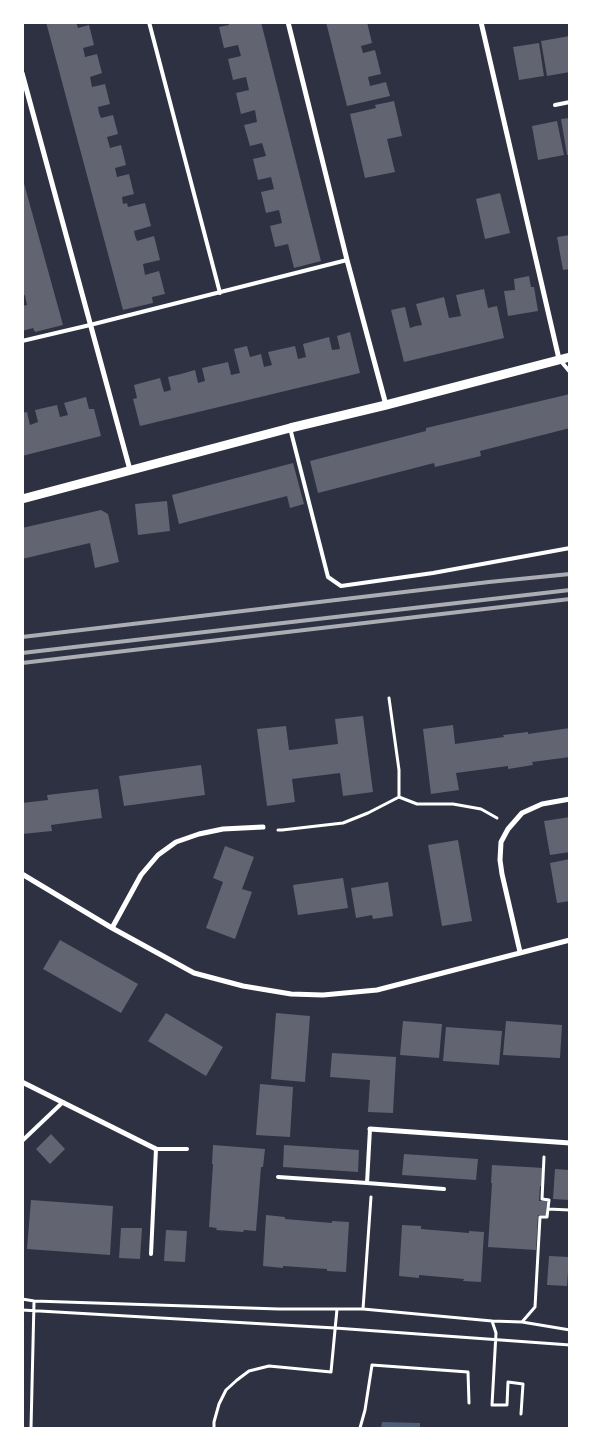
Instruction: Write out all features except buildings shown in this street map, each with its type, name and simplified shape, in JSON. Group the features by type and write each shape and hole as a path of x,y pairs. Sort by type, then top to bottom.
{"street":[{"path":"288,22 347,260 386,405"},
{"path":"481,22 559,359"},
{"path":"22,73 130,470"},
{"path":"22,499 290,428 570,357"},
{"path":"520,952 500,860 501,842 508,829 522,813 542,804 570,799"},
{"path":"112,928 141,875 158,855 176,842 199,834 223,829 263,827"},
{"path":"22,874 112,928 194,973 243,986 291,994 323,995 377,990 570,940"},
{"path":"22,1082 156,1149"},
{"path":"370,1129 570,1143"}],"lane":[{"path":"148,22 220,293"},
{"path":"555,105 570,102"},
{"path":"22,341 90,326 347,260"},
{"path":"559,359 570,372"},
{"path":"290,428 328,578 341,586 433,573 570,548"},
{"path":"22,1141 63,1102"},
{"path":"369,1184 370,1129"},
{"path":"151,1254 156,1149 187,1149"},
{"path":"278,1177 444,1189"}],"path":[{"path":"389,698 399,770 399,798"},
{"path":"263,827 282,830 343,823 399,798 417,804 452,804 481,809 497,818 508,829"},
{"path":"522,1322 535,1307 540,1217 548,1218 548,1200 542,1199 545,1142"},
{"path":"363,1309 369,1184"},
{"path":"548,1209 570,1210"},
{"path":"22,1299 34,1302 280,1309 363,1309 522,1322 570,1330"},
{"path":"31,1428 34,1302"},
{"path":"214,1428 219,1404 226,1390 249,1371 269,1366 331,1372 337,1309"},
{"path":"22,1310 335,1328 570,1345"},
{"path":"492,1321 496,1333 492,1405 507,1405 508,1382 523,1384 521,1414"},
{"path":"360,1428 365,1410 372,1365 468,1372 469,1404"}],"water":[{"path":"382,1422 420,1423 420,1428 381,1428"}],"railway":[{"path":"22,637 570,574"},
{"path":"22,653 570,590"},
{"path":"22,663 570,599"}]}
